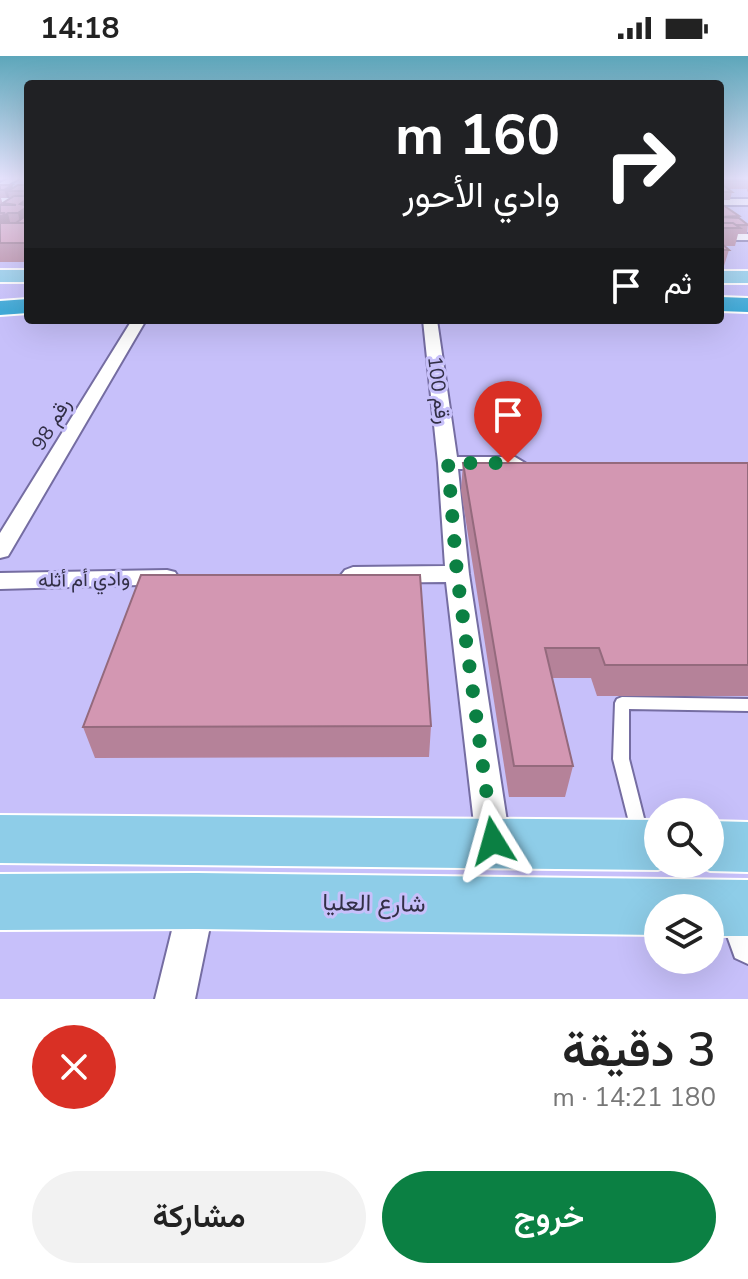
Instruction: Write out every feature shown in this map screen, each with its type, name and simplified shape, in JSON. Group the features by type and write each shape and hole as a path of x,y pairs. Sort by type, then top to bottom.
{"highway":[{"path":"0,286 24,286"},
{"path":"0,296 24,296"},
{"path":"724,307 748,307"},
{"path":"0,309 24,308"}],"main road":[{"path":"0,276 24,276"},
{"path":"0,839 493,841 644,845"},
{"path":"724,846 748,847"},
{"name":"شارع العليا","path":"0,902 197,901 744,921"}],"street":[{"path":"724,237 748,237"},
{"name":"رقم 98","path":"0,551 137,324"},
{"name":"رقم 100","path":"431,324 448,463 457,574 493,841"},
{"path":"448,463 527,463"},
{"path":"331,576 457,574"},
{"name":"وادي أم أثله","path":"0,581 189,578"},
{"path":"175,999 197,901"}],"lane":[{"path":"644,827 621,759 622,703 748,705"}],"building":[{"path":"0,223 24,223 24,243 0,243"},
{"path":"724,223 733,223 740,228 724,228"},
{"path":"463,463 748,463 748,665 605,665 599,648 545,648 573,766 514,766"},
{"path":"141,575 420,575 431,726 83,727"}],"route":[{"path":"493,841 457,574 448,463 508,463"}]}
